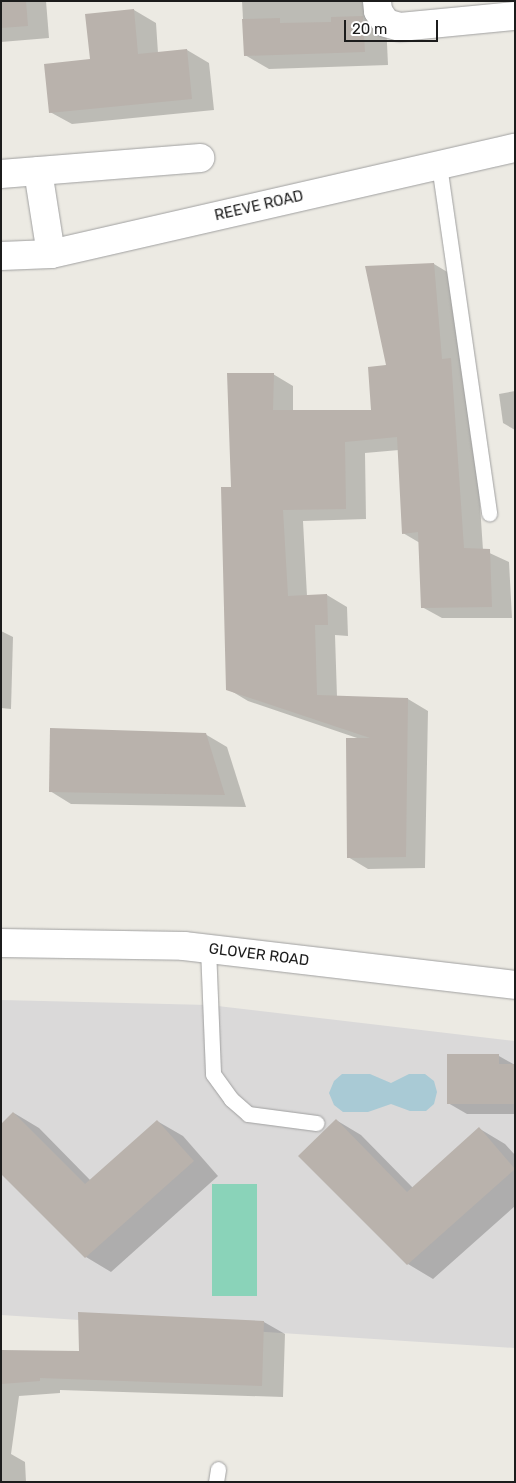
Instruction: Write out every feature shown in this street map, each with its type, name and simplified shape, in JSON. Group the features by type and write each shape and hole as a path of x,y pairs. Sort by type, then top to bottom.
{"street":[{"path":"377,1 378,11 386,23 400,27 515,16"},
{"name":"REEVE ROAD","path":"1,256 51,254 515,148"},
{"path":"1,174 200,158"},
{"path":"38,170 51,254"},
{"name":"GLOVER ROAD","path":"1,943 208,948 515,985"}],"lane":[{"path":"438,165 489,513"},
{"path":"208,948 213,1074 231,1099 248,1114 316,1123"}],"shaded area":[{"path":"1,1000 209,1005 515,1041 515,1348 1,1315"}],"green space":[{"path":"212,1184 257,1184 257,1296 212,1296"}],"water":[{"path":"342,1074 370,1074 391,1083 409,1074 425,1074 434,1081 437,1092 434,1104 426,1111 410,1111 391,1104 368,1112 343,1112 334,1105 329,1093 334,1081"}],"building":[{"path":"1,1 26,1 28,26 1,28"},
{"path":"134,9 138,54 187,49 192,99 49,113 44,64 90,59 85,14"},
{"path":"363,16 365,52 244,56 242,19 280,18 280,23 331,22 331,17"},
{"path":"434,263 442,359 451,358 464,548 490,549 492,607 421,608 418,532 402,534 397,437 345,442 346,509 283,510 288,596 327,594 328,625 315,625 317,695 408,698 406,857 347,858 346,738 370,738 226,690 221,487 231,487 227,373 274,373 273,410 371,410 368,367 386,365 365,266"},
{"path":"50,728 206,733 225,795 49,792"},
{"path":"447,1054 499,1054 499,1064 515,1064 515,1104 447,1104"},
{"path":"13,1112 85,1184 157,1120 194,1161 85,1258 1,1174 1,1124"},
{"path":"336,1119 407,1192 479,1127 515,1169 407,1265 298,1156"},
{"path":"78,1312 264,1321 262,1386 40,1378 40,1381 1,1384 1,1350 79,1351"}]}
